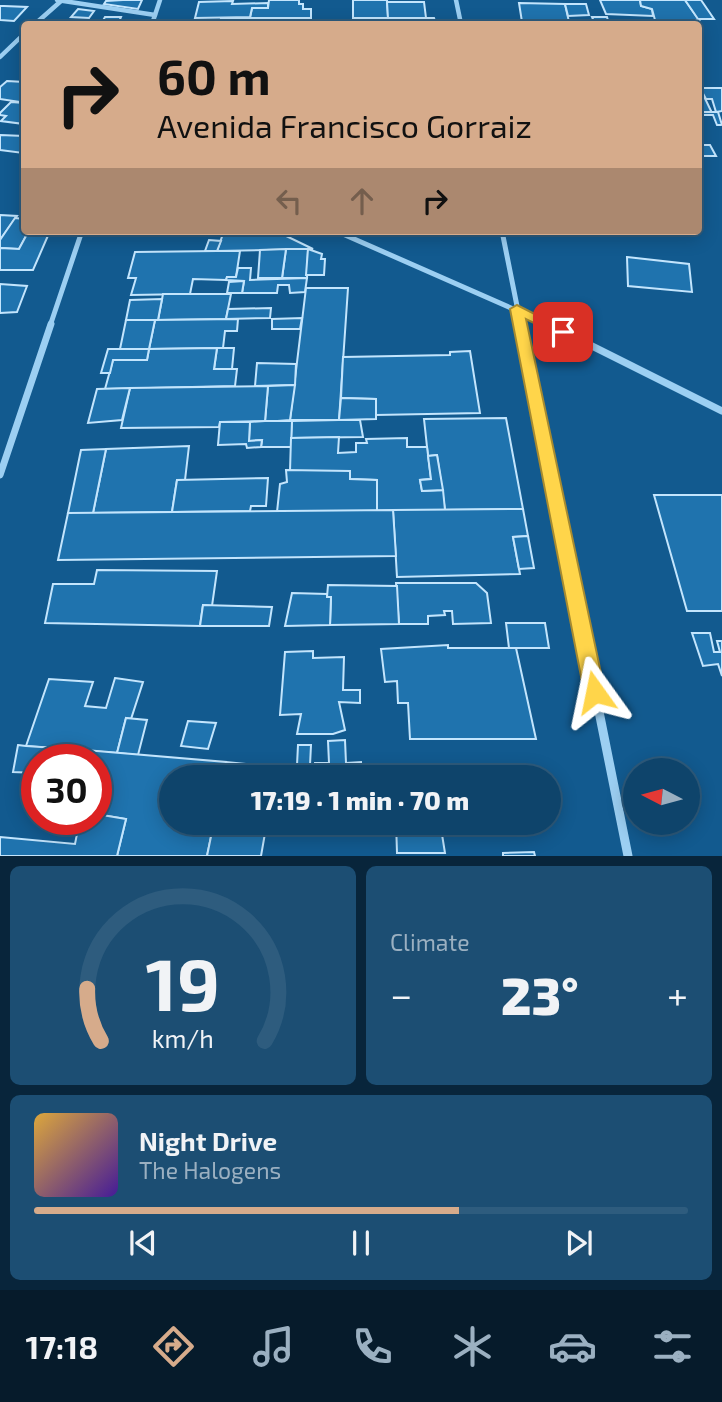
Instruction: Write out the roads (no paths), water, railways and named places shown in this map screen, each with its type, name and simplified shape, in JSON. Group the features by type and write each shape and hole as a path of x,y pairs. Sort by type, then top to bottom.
{"street":[{"path":"38,21 59,0 155,15"},
{"path":"153,21 160,0"},
{"path":"457,0 460,21"},
{"path":"0,57 21,37"},
{"path":"0,475 81,235"},
{"path":"345,235 517,309 722,411"},
{"path":"503,235 628,856"}]}
